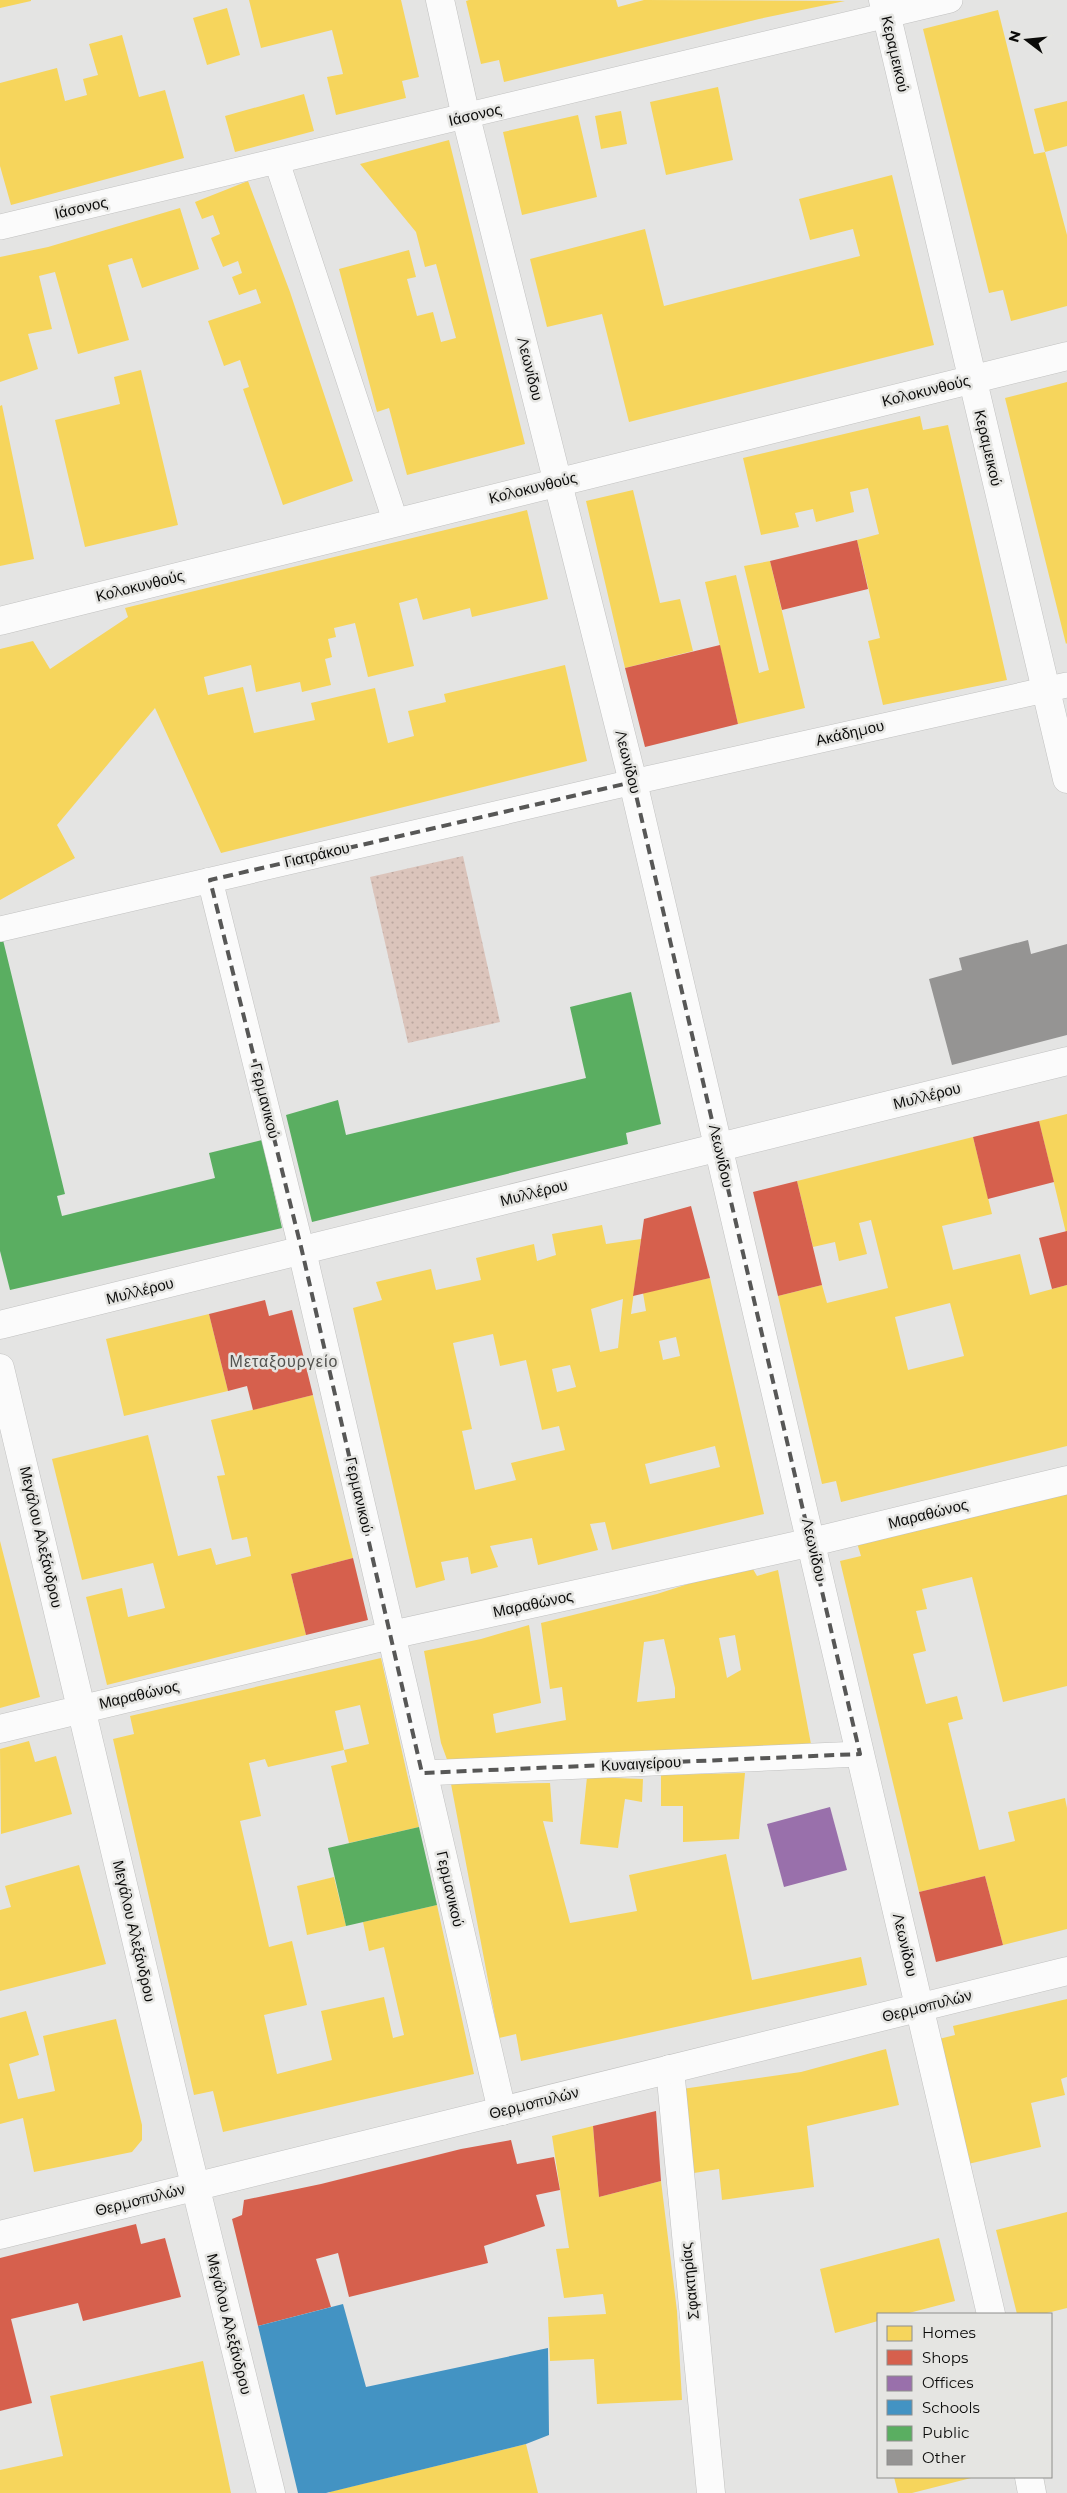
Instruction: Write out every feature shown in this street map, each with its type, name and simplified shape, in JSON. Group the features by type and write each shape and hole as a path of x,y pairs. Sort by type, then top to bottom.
{"street":[{"name":"Λεωνίδου","path":"440,0 466,117 634,782 991,2313"},
{"name":"Ιάσονος","path":"0,227 466,117 884,8 950,0"},
{"name":"Κεραμεικού","path":"884,8 972,379 1056,687 1067,779"},
{"path":"277,162 396,523"},
{"name":"Κολοκυνθούς","path":"0,621 1067,356"},
{"name":"Ακάδημου","path":"634,782 1056,687"},
{"name":"Γιατράκου","path":"0,929 634,782"},
{"name":"Γερμανικού","path":"210,880 302,1251 502,2111"},
{"name":"Μυλλέρου","path":"0,1325 1067,1061"},
{"name":"Μεγάλου Αλεξάνδρου","path":"0,1368 271,2493"},
{"name":"Μαραθώνος","path":"0,1729 391,1635 812,1542 1067,1480"},
{"name":"Κυναιγείρου","path":"422,1773 860,1754"},
{"name":"Θερμοπυλών","path":"0,2234 1067,1971"},
{"name":"Σφακτηρίας","path":"670,2069 711,2493"},
{"path":"1029,2478 1032,2493"}],"highlighted area":[{"path":"633,782 860,1754 422,1773 302,1251 210,880"}],"shaded area":[{"path":"463,856 500,1022 408,1043 370,877"}],"building: Homes":[{"path":"0,0 31,0 31,1 0,8"},
{"path":"249,0 401,0 419,77 402,81 406,98 336,115 327,77 343,74 332,30 261,48"},
{"path":"616,0 618,7 644,0 845,1 759,19 504,82 499,60 481,64 466,1"},
{"path":"227,8 240,55 207,65 193,18"},
{"path":"998,10 1034,154 1045,152 1067,235 1067,306 1011,321 1003,290 989,293 923,29"},
{"path":"122,35 139,97 165,90 184,158 11,205 0,166 0,83 57,68 65,101 87,95 83,79 98,75 89,44"},
{"path":"718,87 733,160 666,175 650,102"},
{"path":"304,94 314,131 235,152 225,116"},
{"path":"1067,101 1067,146 1045,152 1034,109"},
{"path":"621,111 627,144 601,149 595,116"},
{"path":"578,115 597,197 522,215 503,132"},
{"path":"449,140 525,444 407,475 389,408 377,412 339,269 409,250 416,277 407,279 417,316 433,312 441,342 456,338 436,264 425,267 416,232 360,164"},
{"path":"892,175 934,345 629,422 602,314 547,327 530,259 645,229 664,306 860,256 853,229 810,240 799,199"},
{"path":"248,181 290,292 353,481 283,505 243,389 249,387 240,360 224,366 208,321 261,303 256,289 239,295 232,277 242,273 238,261 223,267 211,238 220,234 213,215 202,219 195,202"},
{"path":"180,208 199,269 142,288 132,258 108,265 129,340 78,354 55,272 39,276 52,329 28,334 38,369 0,382 0,257 48,247"},
{"path":"141,370 178,525 85,547 55,420 120,404 114,377"},
{"path":"1067,382 1067,643 1066,644 1005,398"},
{"path":"2,405 34,559 0,566 0,406"},
{"path":"920,416 923,430 948,425 1007,680 883,705 868,641 880,638 857,540 879,534 868,488 850,492 854,512 816,522 813,509 795,513 799,527 761,535 743,458"},
{"path":"633,490 660,603 680,599 693,651 625,668 586,501"},
{"path":"527,510 548,599 472,617 470,608 423,620 417,598 399,603 414,666 368,677 355,623 334,628 336,637 328,639 332,657 325,659 331,685 302,692 300,682 256,692 251,665 204,677 208,695 243,687 254,733 315,720 311,703 375,688 388,743 414,736 408,711 446,702 444,694 565,665 587,761 221,853 155,708 57,825 75,858 0,900 0,649 33,641 50,669 128,617 125,608"},
{"path":"770,561 805,708 738,724 705,582 736,575 759,673 769,670 744,566"},
{"path":"1067,1114 1067,1233 1066,1233 1039,1121"},
{"path":"973,1137 992,1214 942,1226 953,1270 1020,1254 1030,1295 1067,1285 1067,1446 841,1502 836,1481 822,1484 778,1296 822,1285 827,1303 888,1288 871,1220 859,1223 867,1254 839,1261 835,1242 813,1247 797,1181","holes":["950,1303 964,1356 908,1370 895,1317"]},
{"path":"602,1225 606,1244 641,1239 631,1314 646,1311 643,1293 710,1278 764,1514 612,1550 605,1522 590,1524 598,1550 538,1565 532,1538 490,1546 498,1567 471,1574 468,1557 441,1562 445,1580 416,1588 353,1308 382,1300 376,1282 431,1269 436,1290 481,1280 476,1258 534,1244 537,1261 556,1255 552,1234","holes":["623,1299 618,1348 600,1352 591,1309","493,1334 500,1366 526,1360 542,1430 559,1426 565,1450 511,1463 516,1480 475,1490 462,1431 472,1429 453,1343","676,1337 680,1356 663,1360 659,1341","570,1365 576,1387 557,1392 552,1369","715,1446 720,1467 650,1484 645,1464"]},
{"path":"209,1314 228,1391 124,1416 106,1339"},
{"path":"313,1395 353,1558 291,1574 306,1635 107,1685 86,1597 122,1588 128,1617 165,1608 153,1563 82,1580 52,1459 148,1435 178,1556 211,1548 216,1565 251,1556 247,1537 232,1540 217,1476 225,1475 211,1420"},
{"path":"1067,1489 1067,1686 1003,1702 972,1577 922,1589 927,1609 916,1611 926,1651 913,1654 926,1704 957,1696 963,1719 948,1723 979,1850 1015,1841 1008,1812 1065,1798 1067,1808 1067,1929 1003,1945 985,1876 919,1892 840,1561 861,1556 857,1543"},
{"path":"0,1541 40,1697 0,1708"},
{"path":"750,1564 757,1576 778,1570 811,1744 449,1765 441,1743 424,1651 481,1639 529,1625 541,1703 493,1714 496,1733 566,1720 562,1687 550,1689 541,1623 657,1594","holes":["735,1635 741,1670 727,1678 719,1638","664,1639 675,1688 675,1698 637,1702 644,1642"]},
{"path":"381,1658 419,1827 349,1843 331,1766 347,1762 344,1750 268,1767 265,1759 249,1763 261,1816 240,1821 269,1947 292,1941 307,2005 264,2015 277,2074 332,2060 321,2011 384,1997 393,2038 404,2035 384,1947 369,1951 363,1922 437,1905 474,2074 223,2132 213,2091 194,2095 113,1739 134,1734 130,1716","holes":["360,1705 369,1744 344,1750 335,1711"]},
{"path":"29,1741 35,1762 56,1756 72,1814 1,1834 0,1749"},
{"path":"745,1773 739,1839 683,1842 683,1806 661,1806 661,1775"},
{"path":"587,1777 643,1779 642,1802 625,1799 618,1848 580,1844"},
{"path":"550,1783 553,1822 543,1821 570,1923 637,1911 629,1875 726,1854 752,1980 861,1957 867,1985 521,2061 516,2034 499,2038 451,1784"},
{"path":"79,1865 106,1964 0,1991 0,1910 11,1907 5,1886"},
{"path":"334,1877 346,1926 307,1935 297,1886"},
{"path":"1067,1999 1067,2077 1061,2079 1065,2095 1031,2103 1041,2147 968,2164 939,2039 955,2035 953,2026"},
{"path":"26,2011 39,2055 9,2064 18,2099 55,2091 43,2036 116,2019 142,2125 142,2140 132,2152 34,2172 23,2118 0,2124 0,2018"},
{"path":"886,2049 899,2105 807,2126 814,2187 722,2200 719,2169 694,2173 682,2089 801,2072"},
{"path":"593,2126 599,2197 661,2181 677,2311 682,2400 597,2404 594,2359 550,2361 548,2317 606,2314 603,2294 564,2298 556,2249 569,2248 552,2136"},
{"path":"1067,2212 1067,2308 1047,2313 1017,2313 996,2230"},
{"path":"939,2238 955,2301 909,2313 877,2313 877,2321 835,2333 820,2269"},
{"path":"203,2361 231,2493 0,2493 0,2470 63,2456 50,2396"},
{"path":"526,2444 538,2493 329,2492"},
{"path":"894,2478 971,2478 912,2493 898,2493"}],"building: Shops":[{"path":"857,540 868,589 782,610 770,561"},
{"path":"720,645 738,724 645,747 625,668"},
{"path":"1039,1121 1054,1182 988,1199 973,1137"},
{"path":"797,1181 822,1285 778,1296 753,1192"},
{"path":"691,1206 710,1278 633,1296 644,1219"},
{"path":"1067,1231 1067,1285 1052,1289 1039,1238"},
{"path":"265,1300 269,1316 292,1310 313,1395 253,1410 247,1386 228,1391 209,1314"},
{"path":"353,1558 368,1620 306,1635 291,1574"},
{"path":"985,1876 1003,1945 936,1962 919,1892"},
{"path":"656,2111 661,2181 599,2197 593,2126"},
{"path":"511,2140 517,2164 554,2157 560,2190 536,2195 545,2226 484,2246 488,2263 349,2297 338,2253 316,2259 331,2307 258,2326 232,2219 242,2215 244,2200 321,2184 461,2149"},
{"path":"136,2224 141,2244 165,2238 181,2297 83,2321 78,2303 11,2319 32,2403 0,2411 0,2258"}],"building: Offices":[{"path":"830,1807 847,1870 784,1887 767,1824"}],"building: Schools":[{"path":"343,2304 366,2387 548,2348 549,2435 526,2444 326,2493 298,2493 258,2326"}],"building: Public":[{"path":"3,940 65,1194 57,1196 62,1216 215,1178 209,1153 262,1140 282,1228 10,1290 0,1251 0,941"},
{"path":"631,992 661,1124 626,1133 628,1144 312,1222 286,1115 338,1100 346,1135 586,1078 570,1007"},
{"path":"419,1827 437,1905 346,1926 328,1848"}],"building: Other":[{"path":"1028,940 1031,954 1067,944 1067,1035 952,1065 929,979 962,970 959,958"}],"district":[{"name":"Μεταξουργείο","path":"284,1361"}]}
